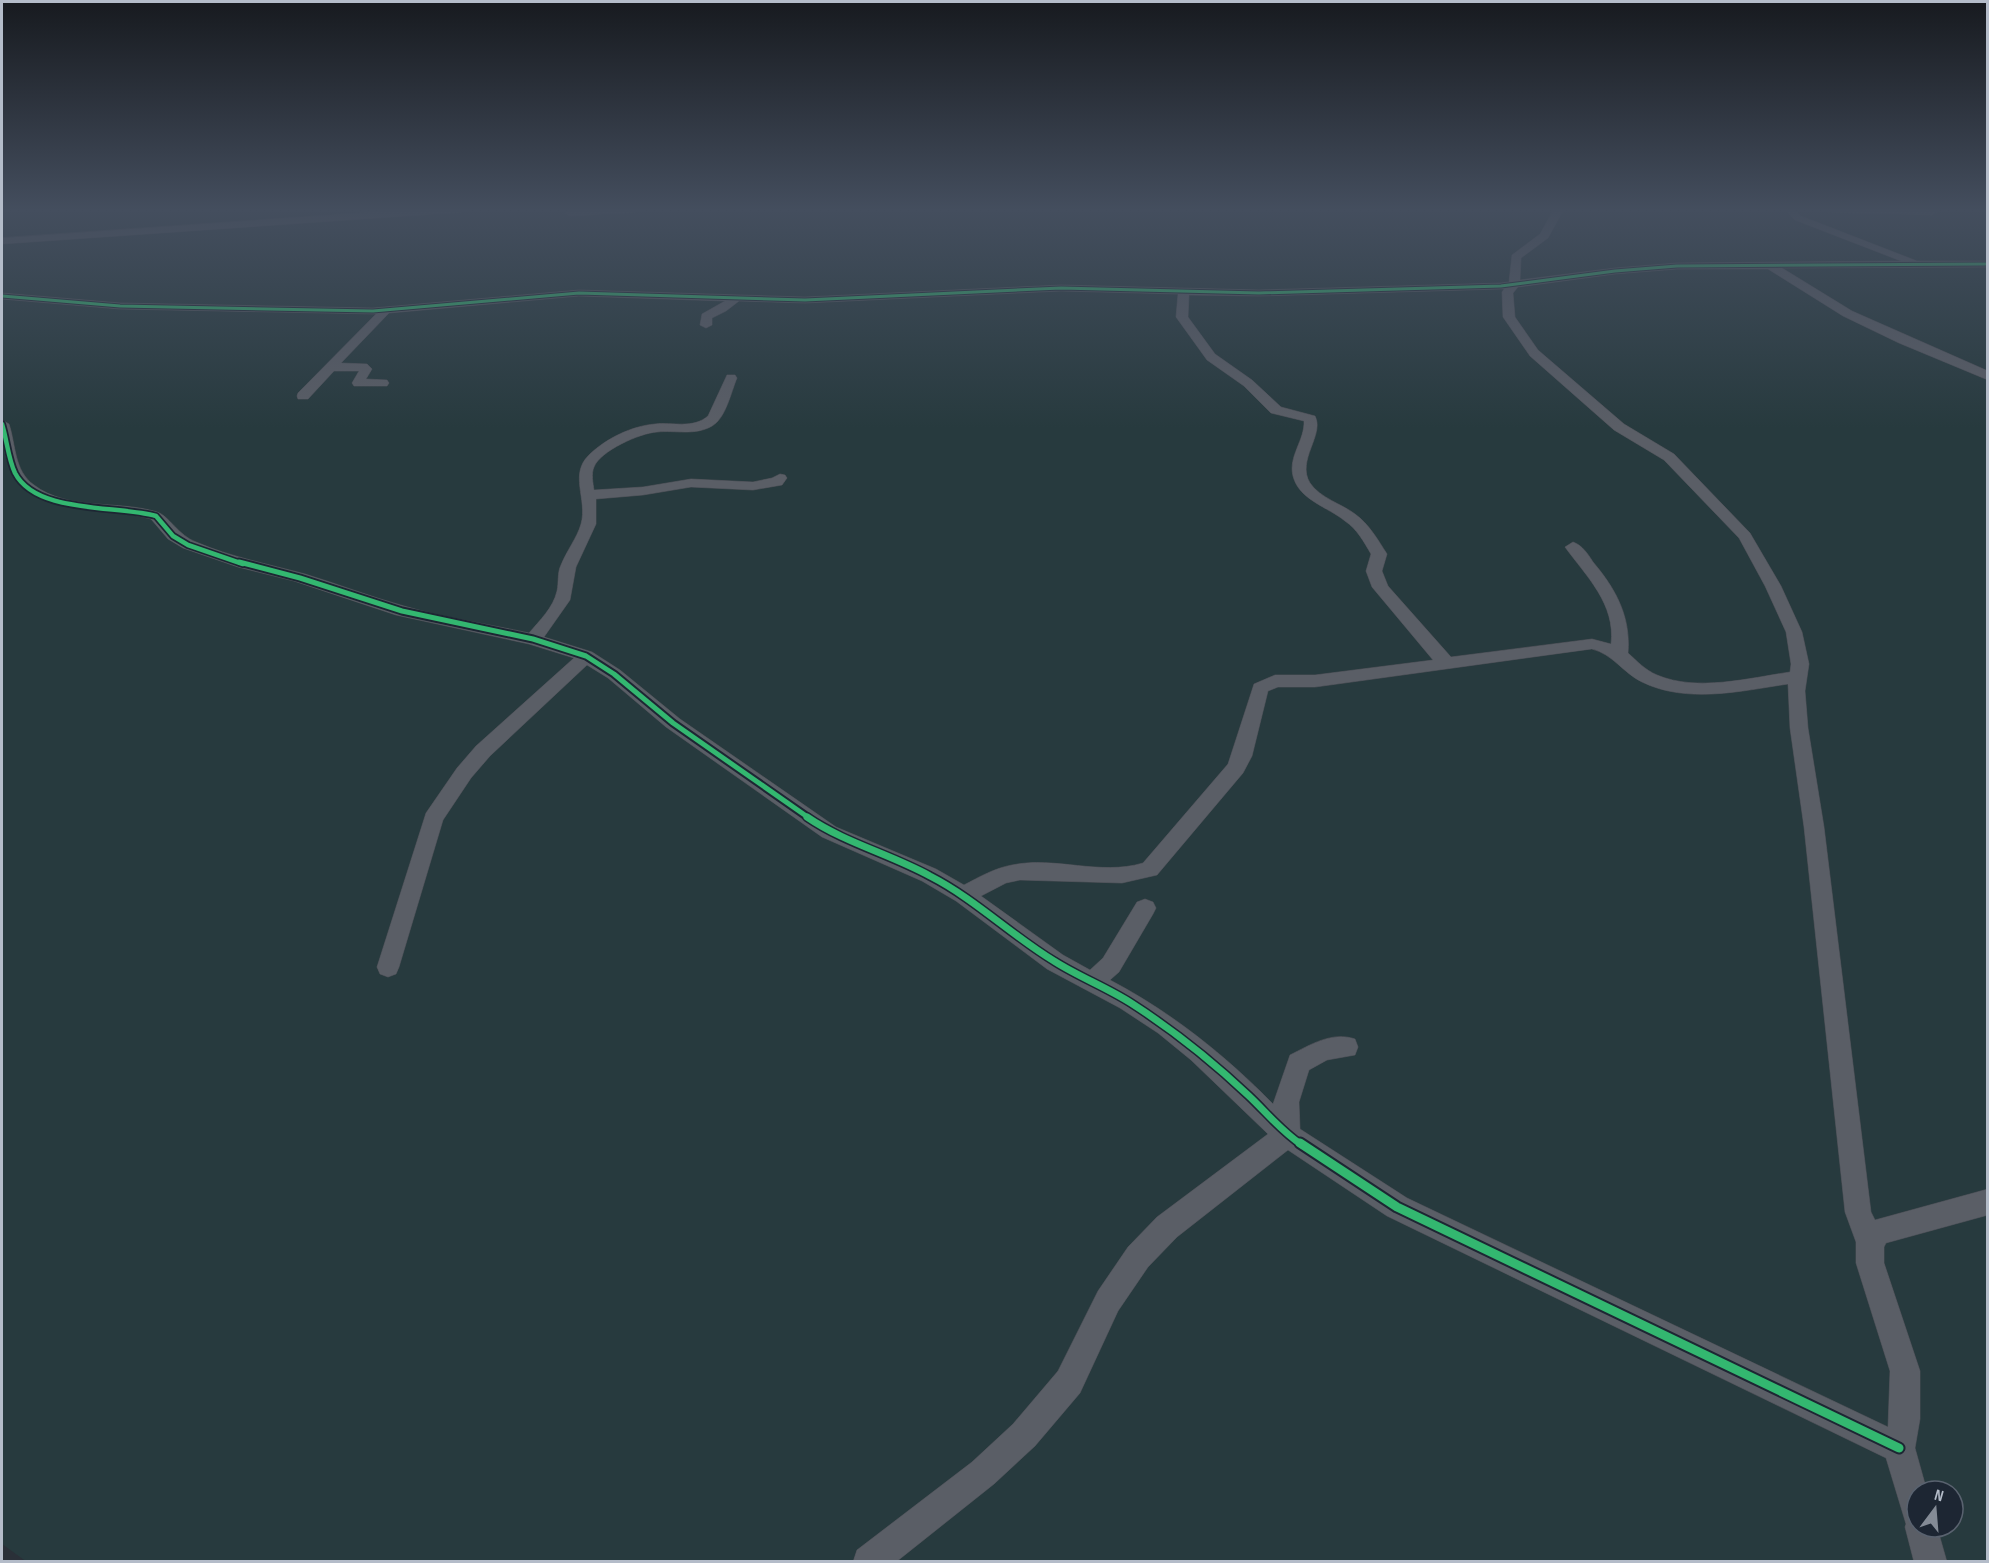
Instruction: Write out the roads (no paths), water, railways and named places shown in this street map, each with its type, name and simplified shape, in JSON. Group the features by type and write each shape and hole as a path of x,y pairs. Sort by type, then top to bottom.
{"street":[{"path":"1514,282 1507,292 1509,317 1534,353 1619,427 1669,458 1745,536 1773,586 1794,632 1800,664 1797,677 1799,728 1815,827 1858,1212 1870,1242 1870,1263 1883,1310 1905,1371 1905,1419 1899,1449 1908,1479"},
{"path":"2,296 149,307 385,311 570,293 837,300 1061,288 1184,293 1259,293 1514,285 1537,282"},
{"path":"1793,282 1871,326 1988,376"},
{"path":"1184,293 1182,317 1211,357 1248,383 1276,410 1310,419 1311,425 1299,465 1305,483 1316,498 1349,516 1364,533 1379,554 1374,571 1380,587 1446,663"},
{"path":"706,325 706,316 722,309 736,298"},
{"path":"303,396 385,311"},
{"path":"332,367 363,368 366,369 358,383 383,383"},
{"path":"533,639 564,596 567,569 588,524 589,495 586,470 598,454 641,430 666,426 694,427 710,423 731,378"},
{"path":"2,424 5,432 6,452 21,482 38,493 73,506 156,516 173,536 188,545 244,564 300,578 402,612 533,639 586,656 615,674 692,737 829,832 929,875 964,895 1020,938 1128,1001 1200,1052 1258,1104 1287,1135 1397,1207 1899,1449"},
{"path":"589,495 653,490 691,483 764,486 777,482 780,478"},
{"path":"1573,547 1611,597 1620,622 1619,653"},
{"path":"964,895 997,878 1020,872 1084,875 1135,873 1150,869 1236,768 1242,756 1260,688 1275,681 1315,681 1592,644 1619,653 1641,674 1671,686 1715,686 1797,677"},
{"path":"388,967 433,818 464,773 483,751 586,656"},
{"path":"1092,982 1111,965 1145,908"},
{"path":"1287,1135 1286,1102 1299,1063 1323,1050 1346,1047"},
{"path":"869,1562 983,1473 1024,1435 1069,1382 1108,1301 1138,1257 1167,1227 1287,1135"},
{"path":"1870,1242 1878,1232 1988,1202"},
{"path":"1924,1539 1931,1562"}]}
